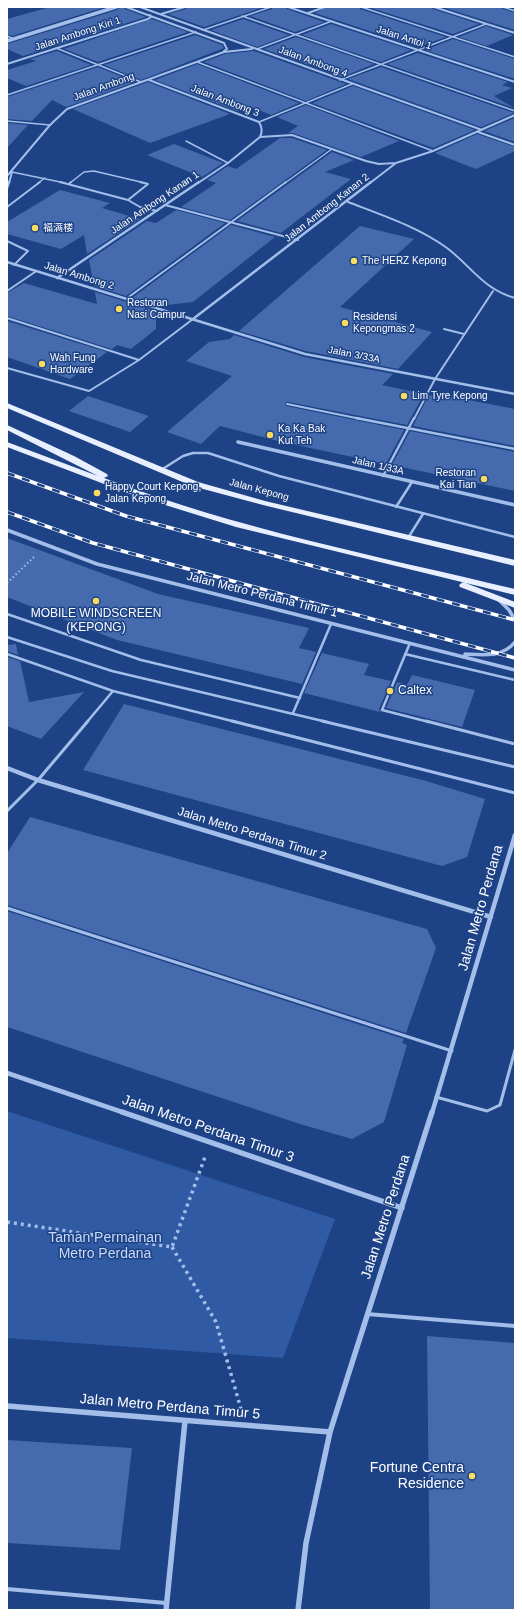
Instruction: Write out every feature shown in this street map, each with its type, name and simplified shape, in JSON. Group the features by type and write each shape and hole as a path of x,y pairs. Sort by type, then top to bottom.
{"main road":[{"name":"Jalan Kepong","path":"7,405 195,484 263,503 515,563"},
{"path":"7,427 71,458 136,494"},
{"path":"7,444 136,494 239,525 515,592"},
{"path":"424,570 515,605"}],"street":[{"path":"7,41 116,7"},
{"path":"126,7 220,41 227,46 224,52"},
{"name":"Jalan Ambong 4","path":"140,7 482,130"},
{"path":"161,14 185,7"},
{"name":"Jalan Antoi 1","path":"288,7 515,82"},
{"path":"308,13 325,7"},
{"path":"434,7 515,33"},
{"name":"Jalan Ambong Kiri 1","path":"7,64 151,18 150,15"},
{"name":"Jalan Ambong","path":"7,176 12,172 50,125 67,109 224,52 257,49"},
{"name":"Jalan Ambong 3","path":"149,80 259,122 263,127 260,137 292,136 366,161 379,164 396,164"},
{"name":"Jalan Ambong Kanan 2","path":"193,319 396,164 433,151 515,115"},
{"path":"478,132 515,145"},
{"name":"Jalan Ambong Kanan 1","path":"57,278 228,163 260,137"},
{"name":"Jalan Ambong","path":"7,188 12,172"},
{"name":"Jalan Ambong 2","path":"7,262 35,272 193,319"},
{"name":"Jalan 3/33A","path":"193,319 305,354 515,394"},
{"name":"Jalan 1/33A","path":"238,442 515,505"},
{"name":"Jalan Metro Perdana Timur 1","path":"7,530 97,564 331,624 454,653 515,670"},
{"path":"495,597 509,610 515,620"},
{"path":"454,653 493,656 511,648 515,642"},
{"name":"Jalan Metro Perdana Timur 2","path":"7,768 38,780 491,918"},
{"name":"Jalan Metro Perdana","path":"298,1610 306,1544 330,1432 436,1097 452,1051 515,835"},
{"name":"Jalan Metro Perdana Timur 3","path":"7,1072 402,1208"},
{"name":"Jalan Metro Perdana Timur 5","path":"7,1406 330,1432"},
{"path":"166,1610 185,1421"}],"lane":[{"path":"203,30 271,7"},
{"path":"361,7 515,57"},
{"path":"503,7 515,11"},
{"path":"242,16 515,111"},
{"path":"257,49 332,21"},
{"path":"340,80 486,24"},
{"path":"7,95 196,32"},
{"path":"7,36 14,39"},
{"path":"56,48 141,82"},
{"path":"197,62 433,151"},
{"path":"259,122 352,84"},
{"path":"7,121 50,125"},
{"path":"186,141 228,163"},
{"path":"126,298 332,149"},
{"path":"69,184 84,172 94,171 148,184 128,200"},
{"path":"12,172 69,184 128,200 140,207 157,211"},
{"path":"7,207 44,178"},
{"path":"348,202 406,224 442,245 493,291 515,298"},
{"path":"165,206 298,240"},
{"path":"7,241 28,251 14,265"},
{"path":"7,291 35,272"},
{"path":"383,476 435,379 493,291"},
{"path":"7,318 139,360"},
{"path":"7,368 88,391 98,387 139,360 193,319"},
{"path":"444,329 464,334"},
{"path":"287,404 515,449"},
{"path":"161,470 182,455 196,452 208,454 279,476 515,537"},
{"path":"396,507 412,482"},
{"path":"408,538 423,514"},
{"path":"7,614 141,660 300,698"},
{"path":"293,713 331,624"},
{"path":"7,636 112,671 515,767"},
{"path":"410,642 382,710 515,742"},
{"path":"7,654 113,691 515,793"},
{"path":"405,654 515,680"},
{"path":"7,811 38,780 113,691"},
{"path":"7,908 452,1051"},
{"path":"436,1097 487,1111 500,1105 515,1050"},
{"path":"367,1314 515,1326"},
{"path":"7,1590 166,1603"}],"path":[{"path":"7,583 47,545"},
{"path":"172,1247 210,1143"},
{"path":"7,1222 172,1247"},
{"path":"172,1247 216,1322 246,1425"}],"green space":[{"name":"Taman Permainan Metro Perdana","path":"7,1111 335,1219 283,1358 7,1338"}],"building":[{"path":"50,7 105,7 12,36 7,34 7,19"},
{"path":"119,7 124,7 125,9 146,17 23,56 7,49 7,44 117,10"},
{"path":"187,7 264,7 204,27 168,14 186,9"},
{"path":"273,7 286,7 287,9 324,22 295,32 250,16 272,9"},
{"path":"327,7 359,7 360,9 446,37 418,47 315,13"},
{"path":"368,7 432,7 433,9 479,24 453,34"},
{"path":"442,7 501,8 515,13 515,30"},
{"path":"152,19 188,32 98,62 64,49"},
{"path":"243,19 289,35 257,47 211,30"},
{"path":"331,24 411,50 381,62 302,35"},
{"path":"486,26 513,35 487,46 459,37"},
{"path":"195,35 222,45 224,48 141,80 104,65"},
{"path":"296,37 374,64 342,77 264,49"},
{"path":"453,39 515,59 515,79 425,50"},
{"path":"57,51 91,65 26,86 7,78 7,70 36,61 30,59"},
{"path":"254,51 346,84 306,101 204,62 225,54"},
{"path":"418,53 508,82 502,85 512,88 494,96 514,108 387,64"},
{"path":"197,64 299,103 271,115 249,106 237,111 155,80"},
{"path":"98,67 135,82 66,107 52,100 32,121 7,119 7,97"},
{"path":"381,67 514,113 481,127 348,79"},
{"path":"148,82 230,114 150,143 73,109"},
{"path":"353,86 475,130 433,148 312,103"},
{"path":"306,105 399,141 361,157 293,133 288,133 298,126 277,117"},
{"path":"515,118 515,142 484,131"},
{"path":"7,123 28,125 7,148"},
{"path":"477,134 515,147 515,151 476,169 435,153"},
{"path":"280,138 292,138 327,150 230,220 181,207 216,183 207,180 228,166 236,169"},
{"path":"174,144 223,163 202,177 147,155"},
{"path":"332,152 354,160 325,172 351,179 281,233 237,221"},
{"path":"60,190 110,203 102,208 140,219 87,254 84,235 61,249 7,234 7,222"},
{"path":"176,210 225,223 126,296 94,286 89,260 147,221 156,223"},
{"path":"231,225 275,237 193,302 158,306 132,298"},
{"path":"360,226 414,239 340,307 432,332 398,369 306,351 239,331"},
{"path":"24,283 97,304 95,292 156,311 156,329 131,349 117,345 112,349 7,316 7,293"},
{"path":"7,321 107,352 70,379 7,357"},
{"path":"234,335 304,357 393,374 382,385 424,394 407,425 288,402 285,403 286,406 404,430 386,464 282,442 220,426 201,444 167,432 232,376 186,361 209,342 230,339"},
{"path":"429,395 446,399 448,396 515,409 515,446 413,426"},
{"path":"88,396 149,416 130,432 69,411"},
{"path":"410,431 515,452 515,491 392,465"},
{"path":"7,538 158,594 309,628 299,648 316,652 302,684 117,640 7,597"},
{"path":"16,644 18,655 7,651 7,645"},
{"path":"322,653 369,664 364,675 391,681 379,709 380,712 304,693"},
{"path":"7,657 20,661 29,702 84,692 41,739 7,726"},
{"path":"412,675 475,690 462,727 386,708 397,682 407,685"},
{"path":"124,704 426,781 485,799 467,857 442,866 83,770"},
{"path":"30,817 427,929 436,948 406,1033 7,905 7,853"},
{"path":"7,911 404,1039 402,1043 407,1045 384,1122 352,1139 300,1124 7,1027"},
{"name":"Fortune Centra Residence","path":"427,1336 515,1343 515,1610 430,1610"},
{"path":"7,1440 132,1448 120,1550 7,1543"}],"railway":[{"path":"7,473 126,516 515,620"},
{"path":"7,512 93,543 515,658"}],"place":[{"name":"福满楼","path":"35,228"},
{"name":"The HERZ Kepong","path":"354,261"},
{"name":"Restoran Nasi Campur","path":"119,309"},
{"name":"Residensi Kepongmas 2","path":"345,323"},
{"name":"Wah Fung Hardware","path":"42,364"},
{"name":"Lim Tyre Kepong","path":"404,396"},
{"name":"Ka Ka Bak Kut Teh","path":"270,435"},
{"name":"Restoran Kai Tian","path":"484,479"},
{"name":"Happy Court Kepong, Jalan Kepong","path":"97,493"},
{"name":"MOBILE WINDSCREEN (KEPONG)","path":"96,601"},
{"name":"Caltex","path":"390,691"},
{"name":"Fortune Centra Residence","path":"472,1476"}]}
